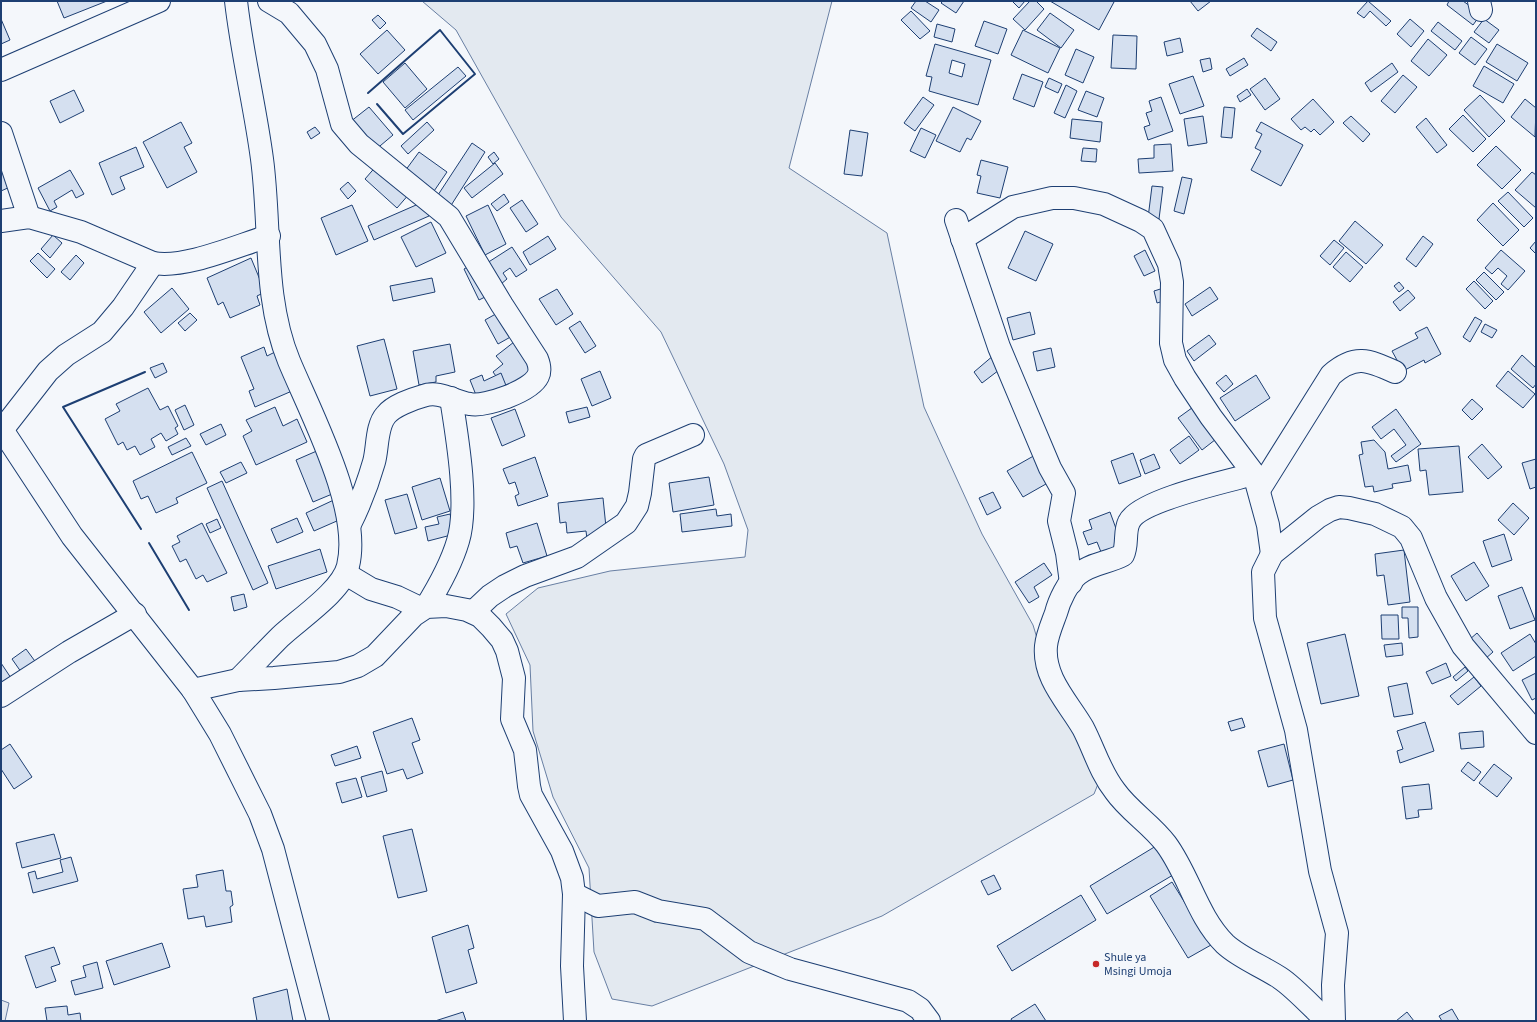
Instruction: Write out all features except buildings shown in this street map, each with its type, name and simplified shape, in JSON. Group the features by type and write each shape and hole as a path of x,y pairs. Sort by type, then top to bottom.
{"street":[{"path":"1,70 159,1"},
{"path":"236,1 262,158 269,236 271,288 278,326 289,360 312,411 338,479 350,524 350,553 346,574 339,585 281,637 238,680"},
{"path":"269,1 289,14 316,44 326,69 342,124 359,144 449,218 502,305 537,358 540,368 536,380 530,385 496,401 482,404 470,404 439,394 424,395 392,409 382,422 372,468 359,506 350,524"},
{"path":"1,133 29,217"},
{"path":"1071,583 1067,553 1059,520 1064,493 1050,468 999,347 959,229 1013,207 1052,198 1074,198 1104,204 1141,221 1153,229 1168,264 1172,282 1172,343 1175,360 1185,378 1256,482 1272,554"},
{"path":"1,221 29,217 81,232 153,263 165,265 185,263 269,236"},
{"path":"153,263 123,307 102,332 66,356 48,371 2,429 72,536 135,614 167,659 193,690 220,734 260,814 273,849 318,1021"},
{"path":"1328,1021 1282,979 1237,953 1225,944 1213,930 1193,897 1179,863 1166,844 1151,825 1115,792 1103,774 1083,729 1049,674 1046,659 1046,645 1057,608 1071,583 1077,575 1091,566 1123,555 1129,522 1135,513 1155,503 1174,497 1256,482 1331,375 1341,367 1354,361 1371,361 1395,372"},
{"path":"193,690 238,680 339,672 358,666 375,656 424,608 448,568 458,540 463,508 451,398"},
{"path":"473,612 490,596 505,586 525,576 577,557 626,523 637,506 644,459 646,455 693,435"},
{"path":"1334,1021 1333,985 1337,933 1320,871 1296,730 1265,618 1263,572 1272,554 1318,517 1330,510 1339,508 1349,508 1375,514 1402,527 1412,538 1436,598 1463,646 1536,733"},
{"path":"346,574 371,590 397,597 424,608 446,606 473,612 480,616 502,640 514,678 512,719 525,750 530,790 541,816 562,851 572,878 574,894 572,966 575,1021"},
{"path":"1,696 69,652 135,614"},
{"path":"574,894 598,906 635,902 658,911 705,919 749,952 790,969 908,1001 920,1009 929,1021"}],"shaded area":[{"path":"422,1 832,1 789,168 887,233 924,407 982,534 1033,625 1056,700 1102,774 1094,794 882,916 652,1006 612,999 594,952 589,868 553,797 533,731 530,665 506,614 538,588 610,571 745,557 748,530 724,464 661,332 561,217 456,30"},
{"path":"1,1000 9,1003 5,1021 1,1021"}],"wall":[{"path":"368,93 440,30 475,74 403,134 377,104"},
{"path":"141,529 63,407 145,372"},
{"path":"149,543 189,610"}],"place":[{"name":"Shule ya Msingi Umoja","path":"1096,964"}]}
